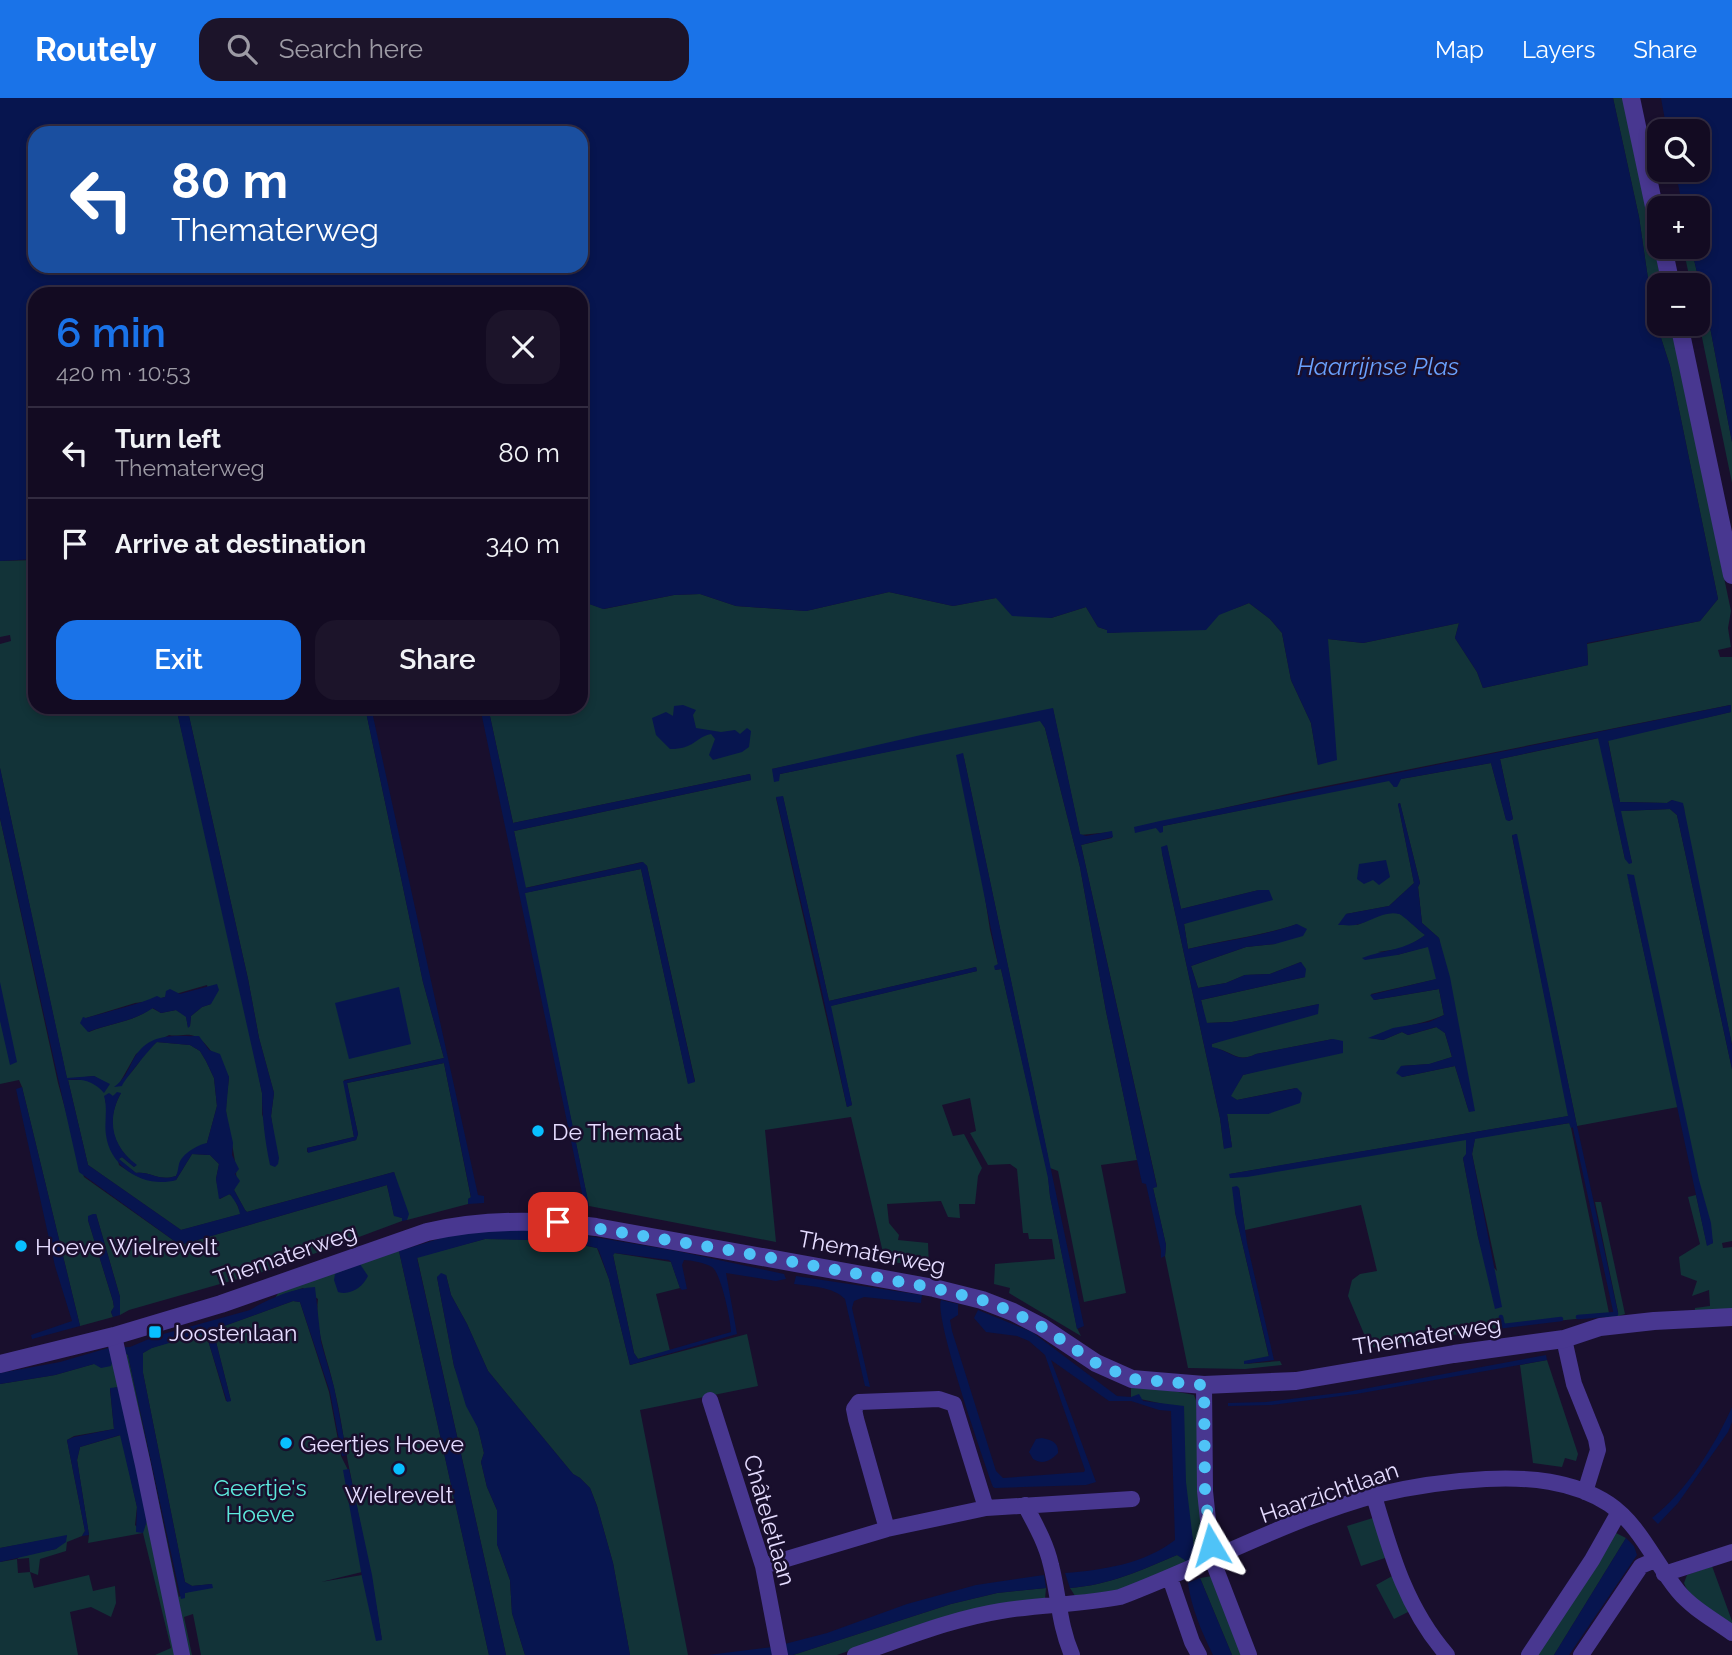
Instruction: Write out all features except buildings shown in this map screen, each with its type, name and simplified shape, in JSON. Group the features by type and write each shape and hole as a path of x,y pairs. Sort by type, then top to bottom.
{"street":[{"path":"1631,98 1652,196"},
{"path":"1682,336 1732,575"},
{"name":"Thematerweg","path":"0,1364 117,1348 220,1304 427,1232 510,1220 558,1222 723,1249 946,1291 982,1300 1013,1312 1042,1327 1096,1363 1132,1379 1204,1385 1296,1381 1454,1353 1564,1339 1600,1327 1732,1317"},
{"path":"1564,1339 1574,1384 1598,1450 1586,1492"},
{"path":"117,1348 182,1655"},
{"path":"1204,1385 1205,1491 1212,1559 1249,1655"},
{"name":"Châteletlaan","path":"710,1399 763,1566 780,1655"},
{"path":"887,1529 856,1419 854,1409 859,1402 939,1399 954,1404 986,1508"},
{"name":"Haarzichtlaan","path":"855,1655 956,1620 1058,1600 1089,1604 1120,1597 1319,1515 1374,1496 1444,1482 1520,1477 1556,1482 1586,1492 1619,1512 1690,1603 1732,1633"},
{"path":"1374,1496 1391,1555 1410,1603 1421,1623 1447,1655"},
{"path":"763,1566 887,1529 986,1508 1132,1499"},
{"path":"1025,1505 1051,1563 1062,1633 1072,1655"},
{"path":"1528,1655 1592,1560 1619,1512"},
{"path":"1581,1655 1641,1566 1660,1567 1732,1552"},
{"path":"1170,1578 1192,1643 1199,1655"}],"green space":[{"path":"1613,98 1624,98 1647,211 1647,259 1657,259 1660,273 1647,273 1639,217"},
{"path":"1686,259 1694,259 1697,273 1688,273"},
{"path":"1710,327 1732,442 1732,483 1702,336 1710,336"},
{"path":"1660,336 1674,336 1731,611 1728,628 1731,647 1718,650 1720,657 1732,657 1732,1045 1685,823 1684,807 1672,800 1667,803 1620,802 1608,740 1731,712 1730,705 1296,792 1134,828 1156,828 1163,832 1163,826 1390,780 1394,787 1401,779 1491,763 1506,819 1509,821 1513,819 1500,759 1599,738 1625,859 1632,863 1620,811 1670,809 1677,815 1732,1069 1732,1241 1722,1243 1723,1248 1732,1247 1732,1312 1695,1312 1695,1308 1710,1306 1709,1290 1692,1296 1697,1281 1681,1275 1679,1257 1700,1244 1688,1197 1696,1195 1707,1245 1713,1243 1627,875 1678,1107 1577,1126 1516,834 1512,836 1569,1116 1230,1174 1231,1178 1466,1139 1466,1155 1463,1158 1478,1237 1484,1257 1497,1271 1472,1154 1475,1138 1570,1123 1609,1313 1618,1312 1595,1202 1601,1202 1625,1314 1606,1320 1605,1316 1517,1325 1370,1348 1348,1296 1352,1280 1360,1274 1377,1271 1361,1205 1245,1230 1239,1188 1235,1212 1269,1357 1245,1364 1280,1361 1282,1365 1245,1369 1188,1368 1153,1188 1157,1186 1081,845 1112,838 1111,832 1080,835 1053,709 772,769 780,774 1040,720 1045,728 1080,867 1137,1160 1101,1165 1126,1293 1084,1302 1058,1171 1050,1168 963,753 990,930 998,964 995,970 1001,969 1048,1175 1077,1328 1081,1336 1009,1293 1010,1288 994,1284 995,1264 1055,1259 1052,1239 1029,1239 1028,1233 1023,1233 1017,1169 1010,1164 988,1165 970,1133 976,1131 970,1098 942,1105 953,1136 964,1134 982,1168 978,1176 975,1204 959,1204 960,1218 948,1217 941,1201 887,1204 889,1223 899,1235 898,1240 928,1243 929,1267 885,1261 851,1117 765,1130 776,1242 589,1206 524,893 641,869 688,1083 695,1081 647,866 642,862 525,888 514,831 751,780 750,774 513,823 490,714 588,714 588,603 604,609 674,595 700,594 736,606 806,611 889,592 953,606 996,598 1051,618 1086,607 1098,627 1107,630 1107,633 1179,624 1249,603 1270,619 1282,633 1291,680 1311,723 1318,765 1328,639 1363,643 1459,623 1455,638 1477,672 1483,688 1588,665 1587,644 1700,621 1718,599 1670,366","holes":["783,797 829,1001 976,967 977,971 830,1006 852,1105 847,1107 776,798","1400,803 1420,883 1418,887 1422,923 1439,938 1469,1112 1455,1066 1402,1077 1401,1066 1430,1064 1452,1057 1445,1033 1437,1027 1408,1035 1402,1032 1383,1040 1370,1038 1444,1015 1439,989 1374,1000 1371,994 1437,979 1429,946 1397,955 1378,952 1405,948 1426,935 1400,914 1384,914 1357,925 1346,914 1389,906 1414,883 1398,804","1167,846 1181,909 1259,890 1184,924 1188,949 1297,924 1275,944 1246,947 1191,966 1198,988 1226,983 1245,975 1270,974 1301,962 1305,977 1201,1000 1206,1023 1232,1022 1319,1004 1212,1044 1212,1048 1244,1058 1333,1039 1243,1075 1230,1096 1237,1100 1296,1088 1268,1114 1227,1114 1232,1147 1224,1148 1220,1118 1162,853"]},
{"path":"28,560 28,714 178,714 242,993 262,1093 262,1114 278,1164 271,1116 274,1093 259,1038 189,714 366,714 423,982 444,1058 344,1080 354,1137 307,1148 307,1152 356,1140 358,1134 347,1083 444,1063 471,1198 468,1199 468,1204 407,1220 394,1172 247,1212 234,1190 235,1162 226,1110 229,1077 205,1044 190,1035 169,1035 136,1054 119,1084 157,1042 190,1045 200,1051 214,1078 217,1106 207,1143 187,1154 176,1176 164,1178 136,1173 118,1159 122,1157 134,1167 136,1165 116,1141 112,1123 121,1093 105,1099 119,1165 146,1179 176,1180 192,1154 210,1155 219,1164 216,1179 220,1199 229,1194 234,1198 241,1214 181,1230 88,1165 68,1080 86,1080 106,1088 106,1083 94,1076 67,1079 0,768 0,644 11,641 10,635 0,637 0,561","holes":["207,985 211,1004 191,1016 188,1027 186,1016 176,1010 161,1013 152,1008 130,1019 89,1032 86,1018"]},
{"path":"0,818 58,1083 84,1177 180,1245 387,1185 394,1215 402,1218 402,1221 273,1269 129,1310 120,1315 120,1297 96,1214 88,1220 113,1301 113,1317 80,1326 22,1087 19,1080 0,1084"},
{"path":"485,1239 568,1240 570,1243 597,1248 609,1279 630,1365 747,1334 758,1386 640,1410 688,1655 630,1655 613,1563 590,1488 573,1474 488,1371 451,1295 446,1275 437,1277 454,1366 478,1428 484,1453 481,1462 487,1487 497,1510 497,1544 510,1580 512,1613 525,1655 506,1655 417,1257"},
{"name":"Geertje's Hoeve","path":"399,1251 489,1655 201,1655 193,1614 184,1617 192,1655 155,1655 171,1648 143,1533 118,1387 110,1389 114,1429 74,1436 67,1440 85,1531 82,1536 67,1542 66,1551 40,1559 38,1575 30,1572 29,1558 17,1559 20,1556 56,1549 67,1536 0,1548 0,1384 55,1375 111,1359 124,1352 128,1355 179,1597 212,1584 192,1586 185,1582 143,1373 143,1353 200,1333 208,1340 226,1401 231,1401 213,1330 293,1301 300,1302 329,1392 341,1456 348,1470 366,1571 321,1582 362,1575 382,1640 339,1409 320,1333 318,1299 303,1288 275,1298 279,1292 372,1258"},
{"path":"614,1253 671,1262 680,1288 656,1294 670,1351 638,1359 634,1353"},
{"path":"1547,1360 1578,1454 1576,1461 1565,1458 1562,1467 1533,1463 1520,1365"},
{"path":"1131,1383 1194,1395 1198,1406 1198,1490 1207,1553 1115,1592 1077,1599 1070,1588 1112,1580 1177,1555 1182,1557 1194,1549 1173,1406 1131,1397"},
{"path":"121,1435 137,1507 135,1525 143,1533 88,1543 77,1460 80,1447"},
{"path":"1376,1517 1388,1557 1361,1566 1347,1526"},
{"path":"1614,1532 1626,1538 1554,1655 1533,1655"},
{"path":"17,1559 18,1573 30,1572 34,1588 89,1575 93,1591 115,1586 116,1603 111,1617 91,1607 70,1612 78,1655 0,1655 0,1562"},
{"path":"1712,1566 1732,1625 1698,1602 1684,1583 1687,1575"},
{"path":"1394,1575 1410,1611 1394,1619 1376,1585"},
{"path":"1212,1576 1243,1655 1232,1655 1200,1578"},
{"path":"1046,1588 1045,1599 909,1630 837,1655 793,1655 951,1604 997,1593"}],"water":[{"name":"Haarrijnse Plas","path":"0,98 1613,98 1639,217 1647,273 1647,336 1660,336 1670,366 1718,599 1700,621 1587,643 1588,665 1483,688 1477,672 1455,638 1459,623 1363,643 1328,639 1337,760 1318,765 1311,723 1291,680 1282,633 1270,619 1249,603 1219,615 1206,630 1107,633 1107,630 1098,627 1086,607 1051,618 1012,616 996,598 953,606 889,592 806,611 736,606 700,594 674,595 603,609 588,604 588,287 28,287 28,559 0,561"},
{"path":"1661,98 1732,98 1732,442 1710,327 1710,273 1697,273 1694,259 1710,259 1710,196 1680,196 1678,182 1710,182 1710,119 1665,119"},
{"path":"683,705 696,710 693,715 696,728 721,732 735,730 740,734 747,728 751,731 749,747 742,752 713,760 709,755 715,739 711,734 685,747 670,749 656,735 652,718 666,712 673,716 674,706"},
{"path":"1731,705 1731,712 1608,741 1620,802 1667,803 1672,800 1683,803 1732,1045 1732,1069 1677,815 1670,809 1621,811 1632,863 1629,864 1625,859 1598,738 1500,759 1513,819 1509,821 1506,820 1491,763 1401,779 1397,787 1389,781 1163,826 1163,832 1160,833 1156,828 1135,833 1134,827 1160,821"},
{"path":"1053,708 1080,834 1086,836 1112,831 1113,837 1081,845 1157,1187 1153,1188 1166,1245 1165,1256 1161,1258 1146,1184 1142,1183 1106,1011 1080,867 1045,728 1040,721 780,774 779,781 774,782 772,769"},
{"path":"178,714 189,714 259,1038 274,1093 271,1116 279,1158 275,1167 270,1165 262,1093"},
{"path":"366,714 373,714 478,1195 484,1196 484,1203 468,1204 471,1197 444,1063 347,1083 358,1134 356,1140 308,1153 307,1148 354,1137 343,1081 444,1058 423,982"},
{"path":"481,714 490,714 513,823 750,774 751,780 514,831 526,888 643,862 647,866 695,1082 688,1084 641,869 525,893 589,1206 567,1204 569,1199 583,1198"},
{"path":"963,753 1084,1326 1077,1329 1048,1178 1001,969 995,970 994,966 998,964 956,755"},
{"path":"0,768 67,1078 94,1076 110,1084 104,1093 88,1082 68,1080 88,1165 181,1230 240,1214 230,1194 219,1199 216,1179 219,1164 210,1155 192,1154 176,1180 153,1181 131,1173 122,1166 114,1157 106,1135 104,1096 109,1093 113,1096 117,1092 121,1093 114,1113 114,1132 122,1150 137,1165 134,1167 122,1157 119,1159 136,1173 164,1178 176,1176 183,1157 207,1143 217,1106 214,1078 200,1051 190,1045 157,1042 122,1086 114,1087 147,1044 171,1036 199,1036 209,1050 220,1054 229,1077 226,1111 233,1143 232,1155 239,1169 235,1174 240,1181 234,1190 247,1212 394,1172 409,1214 407,1220 402,1221 402,1218 394,1216 387,1185 180,1245 79,1172 0,818"},
{"path":"783,796 829,1001 976,967 977,971 831,1006 852,1105 847,1107 776,797"},
{"path":"1400,803 1420,883 1418,887 1422,923 1439,938 1450,977 1475,1111 1469,1112 1455,1066 1402,1077 1396,1073 1401,1066 1429,1064 1452,1057 1445,1033 1436,1027 1408,1035 1402,1032 1383,1040 1368,1038 1393,1028 1429,1022 1444,1015 1439,989 1374,1000 1370,995 1436,979 1428,947 1397,955 1365,960 1362,958 1402,947 1425,935 1401,915 1393,913 1355,925 1338,925 1346,914 1389,906 1414,883 1398,804"},
{"path":"1517,834 1577,1126 1571,1128 1569,1123 1475,1139 1472,1154 1502,1307 1495,1309 1463,1158 1466,1154 1466,1140 1247,1177 1230,1178 1229,1174 1568,1116 1512,835"},
{"path":"1167,845 1181,909 1259,890 1269,890 1273,900 1184,924 1188,949 1297,924 1307,929 1303,936 1275,944 1246,947 1191,966 1198,988 1226,983 1245,975 1270,974 1301,962 1306,969 1305,977 1201,1000 1207,1023 1232,1022 1319,1004 1318,1014 1212,1044 1212,1047 1244,1058 1333,1039 1343,1041 1343,1053 1243,1075 1231,1096 1237,1100 1297,1088 1302,1093 1300,1103 1268,1114 1227,1114 1232,1147 1224,1149 1220,1118 1162,853 1161,847"},
{"path":"1386,860 1390,877 1379,885 1373,880 1364,884 1357,879 1359,864"},
{"path":"1627,874 1634,875 1699,1180 1711,1223 1713,1243 1707,1246"},
{"path":"0,982 17,1062 10,1065 0,1021"},
{"path":"217,984 219,990 211,1004 191,1016 188,1028 186,1017 176,1010 161,1013 153,1008 88,1032 80,1023 83,1017 123,1008 157,996 165,997 166,991 170,989 180,994"},
{"path":"399,987 411,1044 349,1059 335,1003"},
{"path":"22,1087 80,1326 32,1339 31,1335 72,1321 55,1266 16,1089"},
{"path":"1237,1186 1274,1360 1244,1364 1244,1361 1269,1356 1235,1212 1232,1187"},
{"path":"96,1214 120,1297 120,1315 113,1317 113,1301 88,1220 88,1216"},
{"path":"483,1229 525,1229 568,1235 566,1241 485,1239 417,1258 506,1655 489,1655 399,1251"},
{"path":"582,1235 677,1251 784,1274 786,1279 776,1281 726,1273 737,1334 630,1365 609,1279 599,1251 597,1248 580,1244","holes":["615,1253 669,1260 682,1290 687,1289 682,1265 684,1260 712,1267 722,1287 731,1332 638,1359 634,1353 613,1255"]},
{"path":"360,1264 368,1276 363,1284 351,1292 338,1292 335,1274"},
{"path":"441,1273 446,1275 451,1295 488,1371 573,1474 590,1488 613,1563 630,1655 525,1655 512,1613 510,1580 497,1544 497,1510 487,1487 481,1462 484,1453 478,1428 466,1406 454,1366 437,1277"},
{"path":"796,1276 922,1295 921,1303 864,1297 854,1301 852,1308 870,1387 865,1386 845,1299 828,1290 794,1284"},
{"path":"315,1287 321,1342 334,1387 347,1455 342,1456 330,1392 300,1302 293,1301 213,1330 231,1401 227,1402 208,1340 200,1334 143,1353 143,1373 185,1582 192,1586 212,1584 213,1588 185,1593 185,1598 181,1599 128,1355 124,1352 114,1355 111,1366 101,1368 94,1364 55,1375 0,1384 0,1373 60,1362 108,1348 130,1347 156,1336 250,1310 290,1292"},
{"path":"941,1300 958,1304 958,1315 950,1320 952,1331 996,1471 1003,1478 1085,1470 1045,1355 1029,1341 1017,1336 986,1332 974,1318 978,1310 1032,1332 1117,1396 1131,1397 1139,1394 1143,1401 1184,1406 1186,1482 1193,1558 1186,1561 1177,1555 1112,1580 1070,1588 1065,1573 1108,1568 1137,1560 1175,1540 1171,1411 1131,1401 1109,1401 1051,1360 1096,1482 1086,1485 995,1488 952,1359 941,1312"},
{"path":"1546,1355 1547,1360 1356,1394 1272,1405 1228,1406 1228,1403 1266,1402 1347,1392"},
{"path":"119,1387 147,1521 143,1533 136,1532 137,1507 120,1435 80,1447 77,1460 89,1535 82,1536 85,1531 67,1440 114,1429 110,1388"},
{"path":"1732,1407 1732,1422 1728,1432 1678,1503 1658,1524 1652,1518 1688,1482"},
{"path":"1036,1439 1054,1442 1058,1449 1055,1456 1043,1462 1033,1459 1029,1452"},
{"path":"349,1469 372,1575 382,1640 376,1641 362,1577 343,1470"},
{"path":"67,1535 66,1542 56,1549 0,1562 0,1548"},
{"path":"1626,1538 1634,1546 1637,1555 1569,1655 1554,1655"},
{"path":"1044,1575 1046,1588 997,1593 951,1604 793,1655 708,1655 773,1647 827,1633 907,1604 976,1585"},
{"path":"1200,1578 1232,1655 1213,1655 1201,1629 1188,1583"}],"waterway":[{"path":"1575,1127 1616,1314 1578,1317"},
{"path":"1501,1317 1503,1326 1561,1319"}],"place":[{"name":"De Themaat","path":"538,1131"},
{"name":"Hoeve Wielrevelt","path":"21,1246"},
{"name":"Joostenlaan","path":"155,1332"},
{"name":"Geertjes Hoeve","path":"286,1443"},
{"name":"Wielrevelt","path":"399,1469"}],"route":[{"path":"558,1222 874,1276 982,1300 1042,1327 1096,1363 1132,1379 1204,1385 1205,1491 1211,1545"}]}
